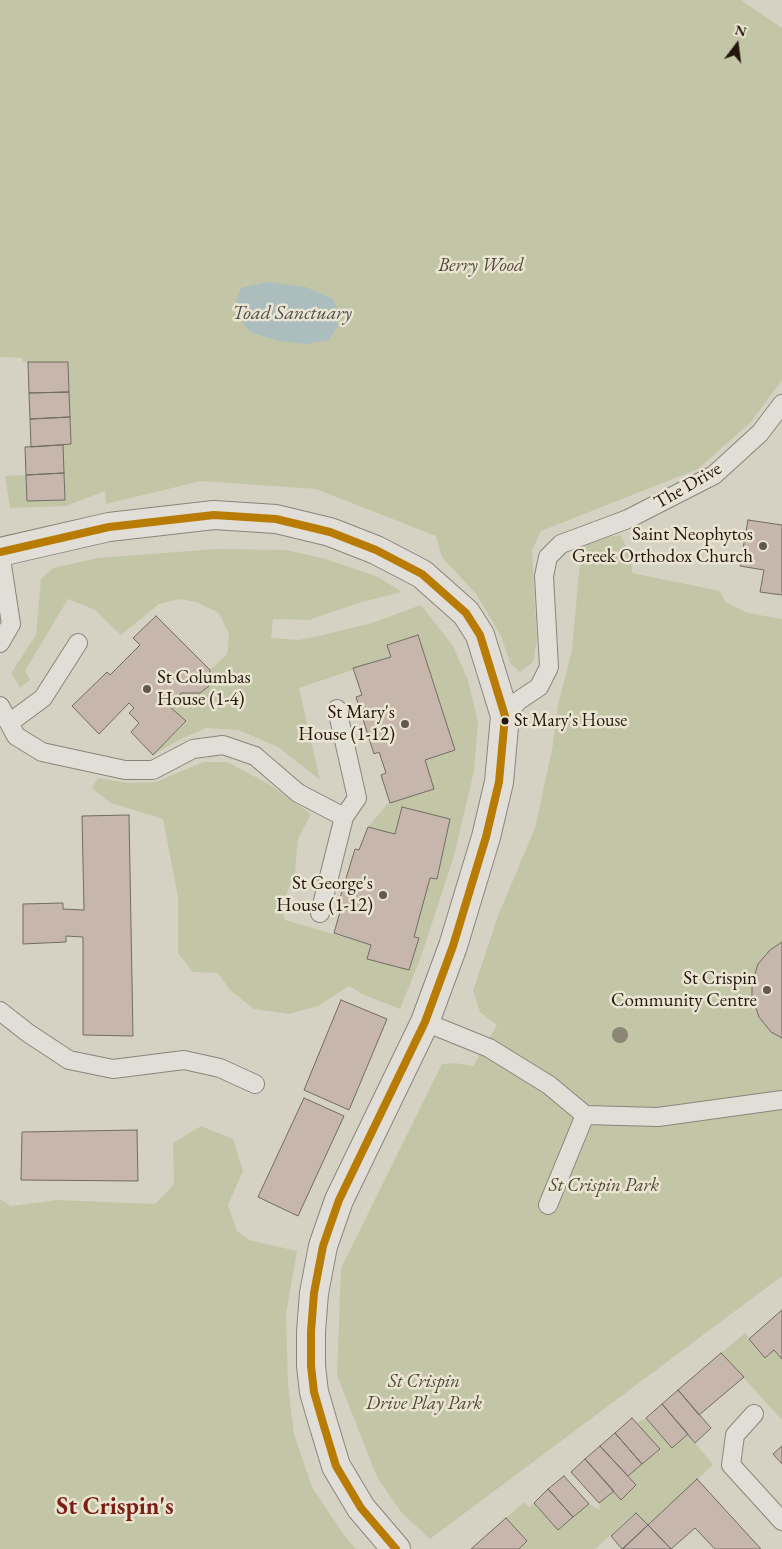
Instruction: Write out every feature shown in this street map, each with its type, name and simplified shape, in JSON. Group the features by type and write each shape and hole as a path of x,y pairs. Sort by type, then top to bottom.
{"street":[{"path":"0,552 109,528 214,515 276,519 330,532 376,550 422,574 466,613 480,634 505,716 499,782 486,836 458,929 425,1022 339,1200 323,1246 314,1293 310,1332 314,1392 336,1466 361,1508 396,1549"}],"lane":[{"name":"The Drive","path":"505,716 518,701 539,687 549,667 544,576 548,557 561,544 628,519 714,475 760,433 782,404"},
{"path":"0,552 11,624 0,643"},
{"path":"9,723 43,698 78,643"},
{"path":"0,706 16,736 42,752 126,770 153,770 193,749 223,745 255,756 298,793 344,817"},
{"path":"320,913 344,817 357,798 337,709"},
{"path":"0,1011 28,1033 69,1060 113,1069 184,1060 220,1068 255,1084"},
{"path":"425,1022 489,1048 549,1085 584,1115 658,1117 782,1100"},
{"path":"548,1206 584,1115"},
{"path":"754,1414 736,1435 731,1465 782,1521"}],"green space":[{"name":"Berry Wood","path":"0,0 741,0 782,28 782,380 751,422 698,469 541,531 532,551 537,640 533,662 520,672 510,663 501,636 476,594 442,557 436,536 316,489 201,481 106,504 105,491 66,506 10,508 5,476 26,475 65,500 63,445 71,444 68,362 23,362 22,358 0,357"},
{"name":"St Crispin Park","path":"620,535 631,555 632,573 720,591 725,602 748,613 782,619 782,1276 430,1539 401,1512 377,1477 337,1375 341,1268 442,1064 455,1063 473,1066 497,1025 480,1012 473,991 498,916 535,828 552,750 558,705 572,650 581,550 592,540"},
{"path":"217,549 286,550 326,559 378,577 402,592 358,603 309,620 273,619 271,638 299,640 327,634 372,623 421,605 453,646 468,680 478,722 474,771 454,856 421,957 400,1009 362,994 349,986 318,1006 289,1014 254,1009 229,989 218,973 193,972 178,953 178,897 163,819 111,803 92,788 98,778 129,783 156,782 203,762 227,762 267,783 311,814 298,839 295,873 286,895 283,913 285,920 371,945 368,959 408,969 419,939 414,937 430,878 437,879 450,819 402,807 395,834 368,827 425,760 455,750 418,635 388,644 391,657 299,688 320,780 278,747 238,730 206,728 179,740 153,755 186,722 170,707 181,693 200,693 209,686 210,670 227,654 229,635 219,613 196,602 180,599 159,604 121,635 95,610 68,599 25,671 30,680 20,688 11,673 36,635 41,579 53,568 98,558"},
{"path":"201,1126 233,1139 243,1171 228,1205 237,1231 249,1240 297,1251 286,1314 288,1384 294,1434 312,1487 344,1535 356,1549 0,1549 0,1199 11,1206 57,1200 155,1204 174,1184 173,1143"},
{"path":"745,1333 765,1358 774,1350 782,1359 782,1420 721,1353"},
{"path":"646,1418 672,1448 688,1434 713,1465 648,1525 635,1513 595,1549 519,1549 527,1541 506,1518 524,1502 529,1507 534,1503 558,1530 589,1504 600,1510 599,1503 614,1491 621,1499 636,1486 628,1476 660,1449 636,1423"}],"water":[{"name":"Toad Sanctuary","path":"267,282 306,287 333,299 339,314 337,327 329,340 307,344 278,341 250,332 241,320 236,302 241,288"}],"building":[{"path":"28,362 68,362 69,392 29,393"},
{"path":"69,392 70,417 30,419 29,393"},
{"path":"70,417 71,444 31,447 30,419"},
{"path":"63,445 64,473 26,475 25,447"},
{"path":"64,473 65,500 27,501 26,475"},
{"name":"Saint Neophytos Greek Orthodox Church","path":"748,520 782,525 782,595 760,592 764,570 740,566"},
{"name":"St Columbas House (1-4)","path":"156,616 210,670 209,686 200,693 181,693 170,707 186,721 153,755 131,732 139,723 129,713 134,708 129,703 99,734 72,706 107,672 110,675 140,645 133,638"},
{"name":"St Mary's House (1-12)","path":"418,635 455,750 425,760 434,789 390,803 381,775 386,773 379,752 374,754 356,697 362,695 353,668 391,657 387,645"},
{"name":"St George's House (1-12)","path":"402,807 450,819 437,879 430,878 414,937 419,938 409,970 367,959 371,945 334,933 340,912 336,911 355,849 359,850 368,827 395,834"},
{"path":"129,815 133,1036 83,1035 83,937 66,936 66,942 23,944 23,904 63,903 63,909 84,910 82,816"},
{"name":"St Crispin Community Centre","path":"782,942 782,1038 771,1032 759,1017 752,997 752,983 758,964 770,950"},
{"path":"341,1000 387,1019 349,1110 304,1090"},
{"path":"304,1098 344,1116 298,1216 258,1197"},
{"path":"137,1130 138,1181 21,1180 22,1132"},
{"path":"782,1310 782,1359 774,1350 765,1358 749,1339"},
{"path":"721,1353 744,1377 699,1415 678,1390"},
{"path":"678,1390 711,1428 695,1443 662,1404"},
{"path":"662,1404 688,1434 672,1448 646,1418"},
{"path":"632,1418 660,1449 642,1464 615,1433"},
{"path":"615,1433 642,1464 628,1476 600,1446"},
{"path":"600,1446 636,1485 621,1500 585,1459"},
{"path":"782,1446 782,1464 773,1454"},
{"path":"585,1459 614,1491 599,1503 571,1472"},
{"path":"564,1476 589,1504 573,1517 548,1489"},
{"path":"697,1479 761,1549 715,1549 695,1528 671,1549 648,1525"},
{"path":"548,1489 573,1517 558,1530 534,1503"},
{"path":"636,1513 648,1525 622,1549 611,1536"},
{"path":"506,1518 527,1541 519,1549 471,1549"},
{"path":"648,1525 671,1549 623,1549"}],"transit line":[{"path":"0,552 109,527 214,515 276,519 330,532 376,550 422,574 466,613 480,635 505,716 499,782 486,837 453,946 425,1022 339,1200 323,1246 314,1293 311,1332 311,1366 314,1392 336,1466 361,1508 396,1549"}],"place":[{"name":"Saint Neophytos Greek Orthodox Church","path":"763,546"},
{"name":"St Columbas House (1-4)","path":"147,689"},
{"name":"St Mary's House","path":"505,721"},
{"name":"St Mary's House (1-12)","path":"405,724"},
{"name":"St George's House (1-12)","path":"383,895"},
{"name":"St Crispin Community Centre","path":"767,990"}],"district":[{"name":"St Crispin's","path":"115,1507"}],"park label":[{"name":"St Crispin Drive Play Park","path":"424,1393"}]}
